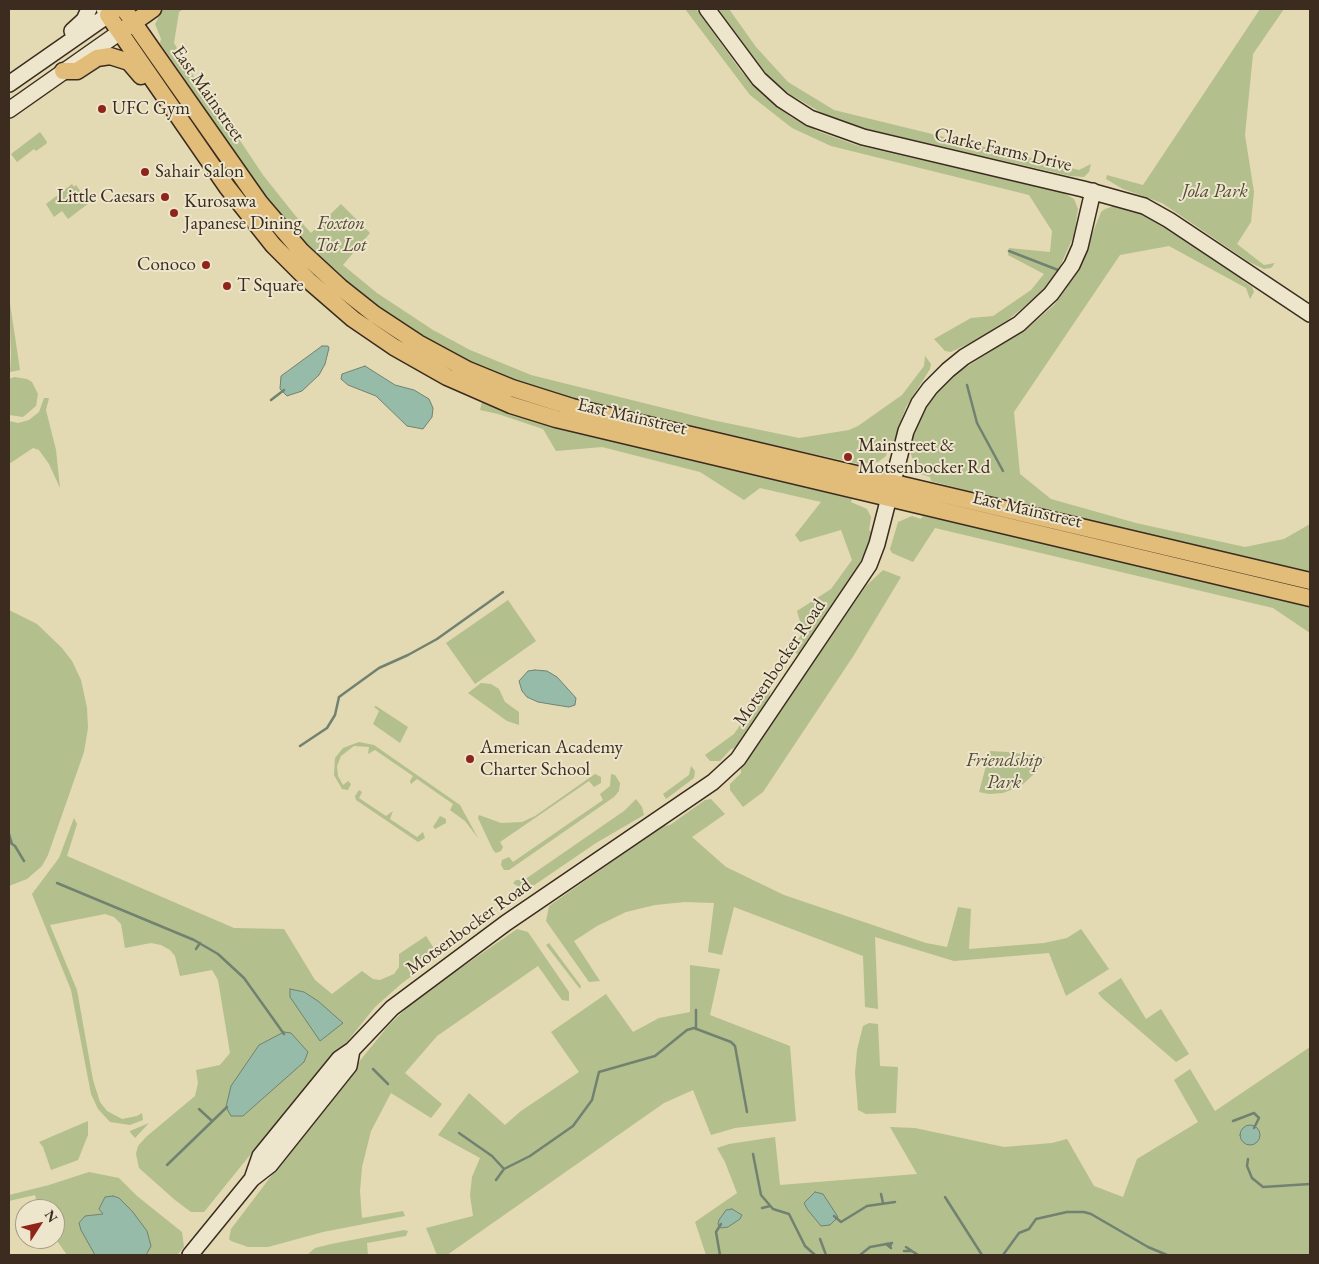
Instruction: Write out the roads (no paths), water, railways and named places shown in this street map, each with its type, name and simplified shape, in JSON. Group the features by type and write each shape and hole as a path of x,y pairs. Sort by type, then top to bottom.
{"main road":[{"path":"40,62 47,49 84,20 89,9"},
{"name":"East Mainstreet","path":"124,9 127,27 172,108 262,232 303,276 340,309 412,358 452,380 511,405 596,429 891,490 1310,581"},
{"path":"9,110 153,9"},
{"name":"Clarke Farms Drive","path":"707,9 745,62 766,86 789,105 820,123 862,138 1131,201 1155,211 1310,314"},
{"path":"9,84 109,11"},
{"name":"East Mainstreet","path":"109,11 127,27 260,203 289,238 346,293 418,343 482,376 559,403 1310,598"},
{"path":"63,71 77,72 102,57 121,58 133,65 155,95 172,108"},
{"name":"Motsenbocker Road","path":"190,1255 252,1179 260,1156 339,1059 352,1050 385,1014 460,956 713,782 733,764 865,572 877,544 910,420 930,388 964,357 1033,313 1062,281 1080,247 1093,191"},
{"path":"340,309 352,307 402,342 406,344 418,343"}],"waterway":[{"path":"1009,251 1058,270"},
{"path":"967,385 977,423 1003,471"},
{"path":"271,400 284,390"},
{"path":"300,746 327,728 335,715 339,697 379,668 437,639 503,592"},
{"path":"9,834 12,844"},
{"path":"9,842 15,846 24,861"},
{"path":"57,883 194,940 218,954 244,978 284,1034"},
{"path":"196,949 200,943"},
{"path":"696,1010 696,1029"},
{"path":"496,1180 504,1169 530,1156 573,1126 592,1100 599,1072 655,1056 687,1030 694,1028 731,1042 735,1046 747,1112"},
{"path":"373,1069 388,1084"},
{"path":"167,1165 227,1107"},
{"path":"199,1109 212,1121"},
{"path":"1233,1121 1254,1113 1259,1118 1254,1128"},
{"path":"459,1133 492,1156 504,1169"},
{"path":"753,1154 761,1195 773,1209 789,1214 805,1246 815,1255"},
{"path":"1248,1159 1247,1166 1252,1178 1263,1187 1310,1184"},
{"path":"881,1194 883,1203"},
{"path":"945,1197 982,1255"},
{"path":"834,1216 841,1222 867,1206 895,1202"},
{"path":"762,1208 770,1206"},
{"path":"1003,1255 1019,1233 1029,1229 1036,1219 1067,1212 1091,1214 1148,1247 1167,1255"},
{"path":"720,1255 716,1232 721,1224"},
{"path":"820,1239 826,1255"},
{"path":"860,1255 870,1247 892,1243"},
{"path":"886,1244 891,1248"},
{"path":"886,1244 891,1245"},
{"path":"906,1247 918,1255"},
{"path":"904,1251 912,1251"}],"place":[{"name":"UFC Gym","path":"102,109"},
{"name":"Sahair Salon","path":"145,172"},
{"name":"Little Caesars","path":"165,197"},
{"name":"Kurosawa Japanese Dining","path":"174,213"},
{"name":"Conoco","path":"206,265"},
{"name":"T Square","path":"227,286"},
{"name":"Mainstreet & Motsenbocker Rd","path":"848,457"},
{"name":"American Academy Charter School","path":"470,759"}],"park label":[{"name":"Jola Park","path":"1215,192"},
{"name":"Foxton Tot Lot","path":"341,235"},
{"name":"Friendship Park","path":"1004,772"}]}
